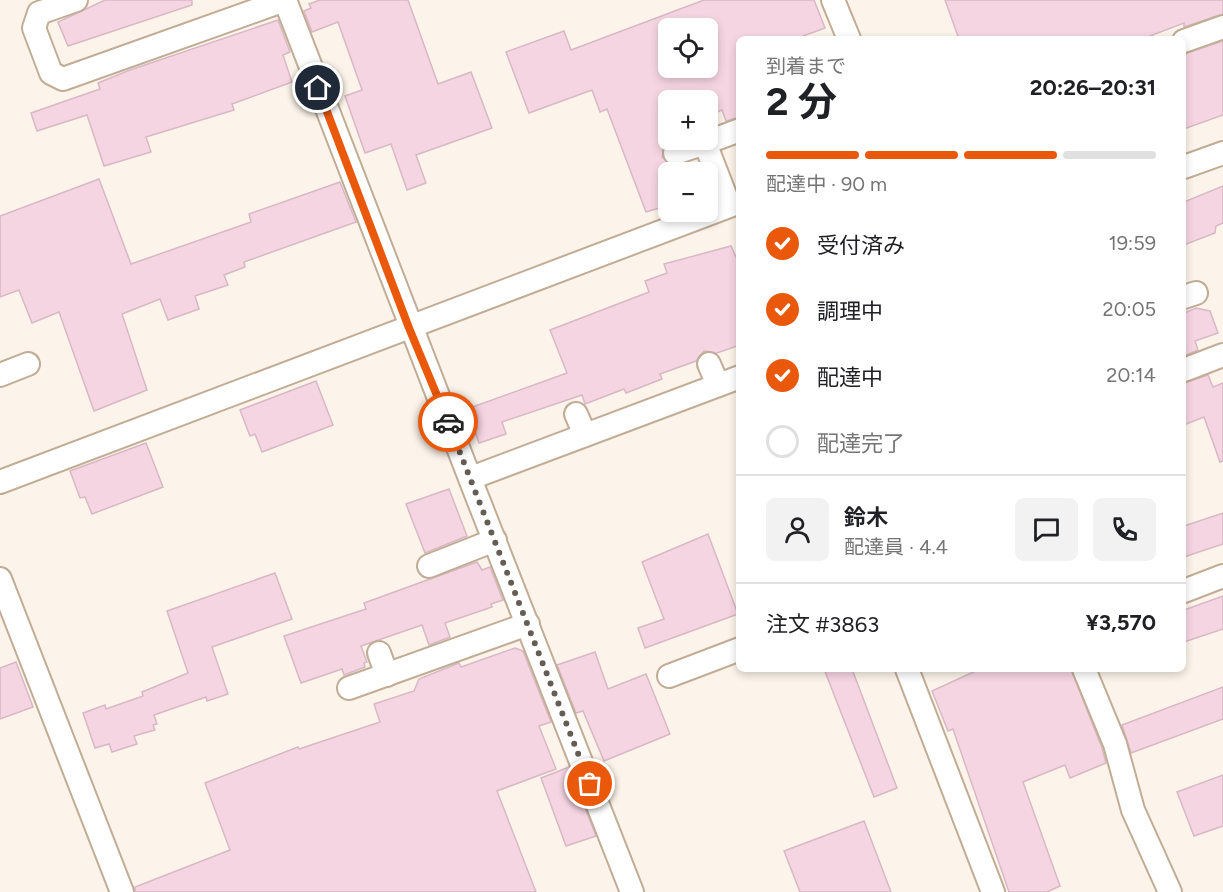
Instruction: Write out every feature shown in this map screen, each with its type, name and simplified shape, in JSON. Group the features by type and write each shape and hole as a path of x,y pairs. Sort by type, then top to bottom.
{"street":[{"path":"76,0 39,14 34,28 51,73 63,79 285,0 409,328 471,478 632,892"},
{"path":"833,0 848,36"},
{"path":"1186,40 1223,27"},
{"path":"718,138 736,131"},
{"path":"675,153 684,150"},
{"path":"0,482 734,203 708,150"},
{"path":"1186,166 1223,153"},
{"path":"1186,369 1223,356"},
{"path":"0,375 28,364"},
{"path":"709,364 718,385"},
{"path":"471,478 736,378"},
{"path":"576,414 585,435"},
{"path":"429,566 495,540"},
{"path":"1186,590 1223,576"},
{"path":"0,579 122,892"},
{"path":"350,688 528,624"},
{"path":"669,676 736,651"},
{"path":"379,653 387,675"},
{"path":"908,672 993,892"},
{"path":"1085,672 1115,744 1133,810 1170,892"}],"building":[{"path":"105,0 192,0 192,5 68,46 58,22"},
{"path":"320,0 408,0 438,84 471,72 492,128 416,155 426,183 407,190 391,144 365,153 345,96 362,90 338,22 312,32 304,11 311,8 309,4"},
{"path":"704,0 814,0 825,28 803,36 736,36 736,118 726,121 722,110 718,112 718,90 658,90 658,150 664,150 662,157 668,162 658,162 658,208 646,212 607,109 600,112 592,90 529,113 506,52 564,31 571,50"},
{"path":"945,0 1223,0 1223,14 1184,27 1184,23 1150,36 958,36"},
{"path":"278,20 290,52 283,55 292,82 232,104 234,110 146,137 151,152 104,166 87,115 37,131 31,113 100,89 98,83 130,70"},
{"path":"1223,41 1223,115 1186,128 1186,53"},
{"path":"99,179 131,264 251,222 249,214 340,182 356,222 244,262 245,267 224,275 228,285 195,296 199,309 168,320 160,299 122,314 147,390 94,411 59,312 32,323 19,290 0,297 0,216"},
{"path":"1223,186 1223,223 1216,226 1215,233 1186,244 1186,201"},
{"path":"731,246 736,257 736,346 717,353 704,351 696,361 660,374 662,379 626,393 624,389 585,404 582,395 502,422 506,434 479,443 467,409 567,373 550,330 649,292 645,281 667,273 664,264"},
{"path":"1196,308 1210,311 1218,333 1195,341 1198,350 1186,355 1186,312"},
{"path":"1208,375 1213,387 1223,383 1223,461 1220,462 1204,417 1186,424 1186,382"},
{"path":"316,381 333,425 262,452 255,434 250,436 240,410"},
{"path":"146,443 163,487 92,514 85,497 80,498 70,471"},
{"path":"449,489 467,536 425,553 406,504"},
{"path":"1223,513 1223,544 1186,556 1186,525"},
{"path":"708,534 736,609 736,615 645,648 638,628 664,619 642,562"},
{"path":"477,562 482,570 490,567 503,600 491,604 492,607 445,623 450,637 429,645 422,625 361,646 367,662 364,663 365,667 344,675 342,669 301,683 284,636 366,609 364,603"},
{"path":"275,573 292,619 212,647 228,694 207,701 206,697 154,715 157,724 153,725 155,730 134,736 137,744 112,752 109,744 95,748 83,713 105,705 106,709 143,696 142,692 188,673 167,611"},
{"path":"1223,596 1223,629 1186,641 1186,609"},
{"path":"515,648 523,651 551,722 539,726 556,769 497,791 536,892 135,892 135,887 230,850 205,783 298,747 299,749 380,722 374,704 414,691 419,679 459,663 461,667"},
{"path":"595,652 608,689 646,674 670,734 604,761 583,711 576,713 557,665"},
{"path":"16,662 33,707 0,719 0,668"},
{"path":"825,672 853,672 897,788 874,797"},
{"path":"973,672 1072,672 1106,763 1070,778 1065,765 1023,782 1060,886 1047,892 1009,892 953,729 948,731 932,691"},
{"path":"1223,687 1223,719 1131,753 1122,725"},
{"path":"569,767 596,836 566,846 541,778"},
{"path":"1223,775 1223,826 1194,836 1177,792"},
{"path":"864,821 891,892 800,892 784,851"}],"way so far":[{"path":"448,422 590,784"}],"route":[{"path":"318,88 409,328 448,422"}]}
